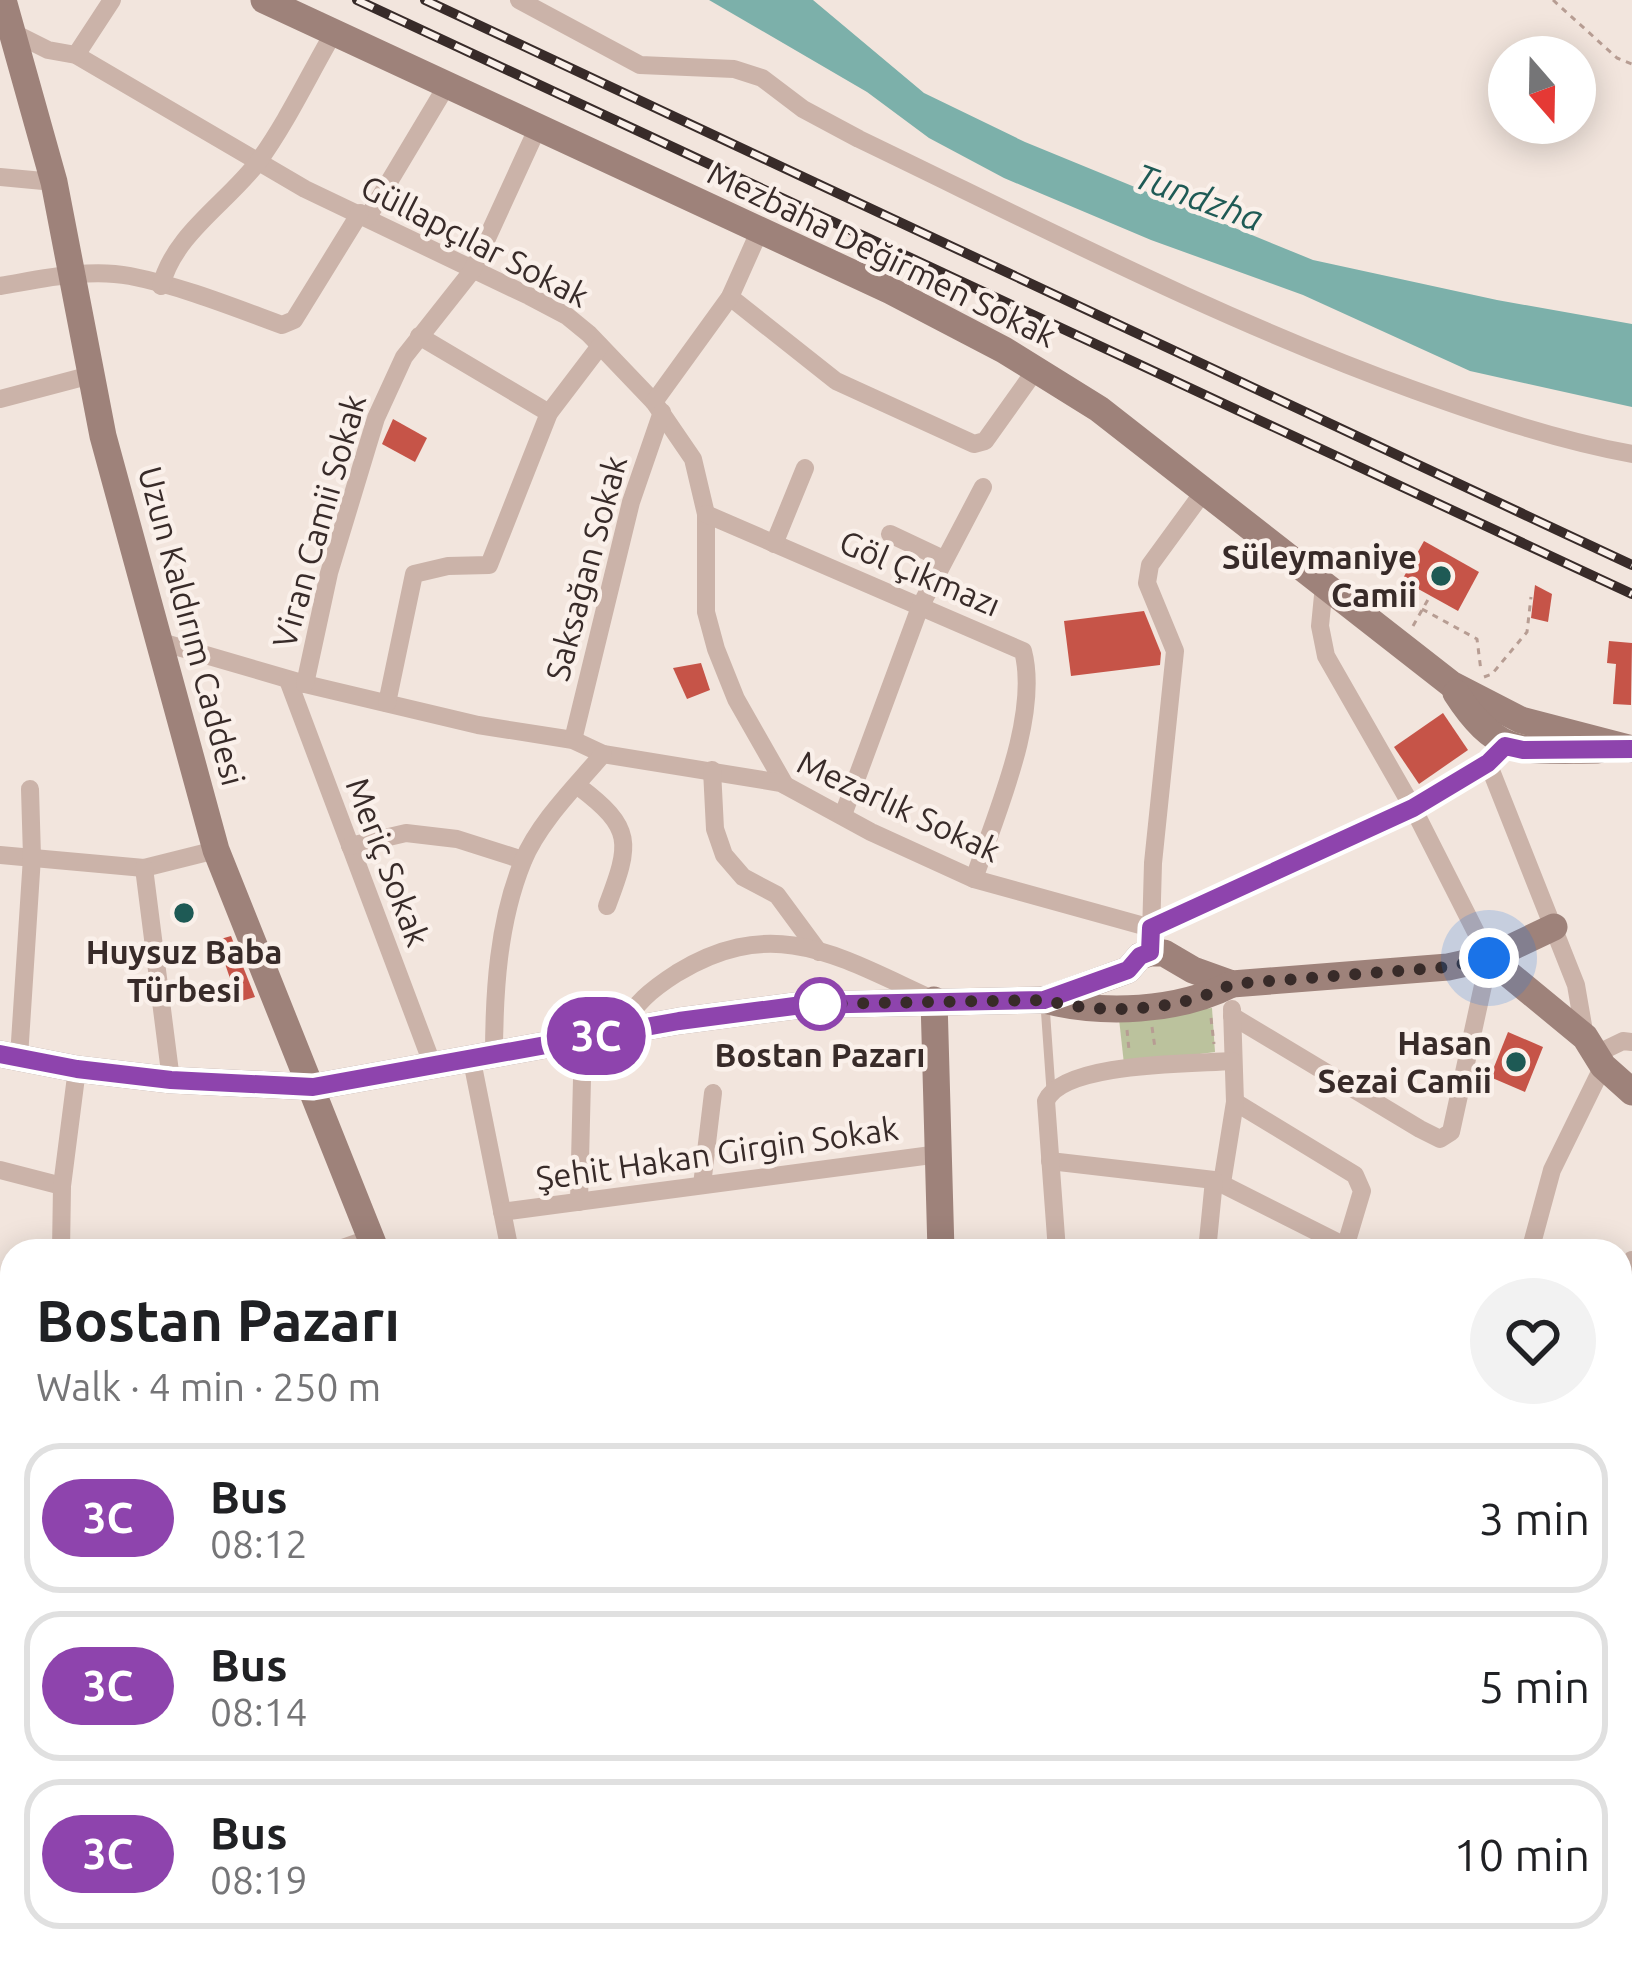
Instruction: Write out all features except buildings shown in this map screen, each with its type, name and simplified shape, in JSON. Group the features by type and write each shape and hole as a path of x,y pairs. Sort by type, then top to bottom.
{"main road":[{"name":"Uzun Kaldırım Caddesi","path":"3,0 7,32 54,182 103,436 216,850 372,1239"},
{"name":"Mezbaha Değirmen Sokak","path":"264,0 891,291 1037,368 1204,490 1450,684 1514,741 1632,749"},
{"path":"9,1055 171,1080 313,1087 583,1038 802,1005 1044,1000 1146,1016 1232,984 1448,967 1489,958 1554,927"},
{"path":"1044,1000 1151,952 1232,984"},
{"path":"1146,1016 1127,992 1151,952"},
{"path":"1146,1016 1180,983 1151,952"},
{"path":"1489,958 1632,1092"},
{"path":"934,1000 941,1239"}],"street":[{"path":"76,55 112,0"},
{"path":"520,0 640,65 734,69 762,78 803,109 859,139 1220,311 1324,355 1463,407 1576,443 1632,454"},
{"name":"Güllapçılar Sokak","path":"7,32 48,50 76,55 257,162 567,316 600,346 658,407 693,459 706,514 706,612 716,649 736,699 785,785"},
{"path":"161,286 165,270 183,243 257,162 334,32"},
{"path":"0,286 71,274 130,276 282,325 294,320 447,86"},
{"name":"Viran Camii Sokak","path":"296,682 376,418 404,356 472,271 538,127"},
{"path":"0,177 54,182"},
{"name":"Saksağan Sokak","path":"573,740 658,407 730,297 759,232"},
{"path":"730,297 836,381 974,445 986,441 1037,368"},
{"path":"418,336 549,412"},
{"path":"387,703 414,574 448,566 489,565 549,412 600,346"},
{"path":"0,399 91,375"},
{"path":"775,544 805,468"},
{"path":"843,815 920,607 983,487"},
{"path":"1151,952 1153,863 1175,651 1148,583 1150,565 1204,490"},
{"name":"Göl Çıkmazı","path":"706,514 1023,651 1020,739 974,879"},
{"path":"890,534 943,559"},
{"path":"1232,1016 1440,1139 1451,1132 1489,958 1413,808 1325,656 1320,626 1324,585"},
{"name":"Mezarlık Sokak","path":"161,642 296,682 478,725 573,740 602,754 785,785 974,879 1151,952"},
{"name":"Meriç Sokak","path":"296,682 350,846 433,1066"},
{"path":"1151,952 1413,808 1514,741 1554,927 1594,1053 1533,1239"},
{"path":"507,1239 483,1059 494,987 523,860 602,754"},
{"path":"712,770 715,830 724,855 743,877 777,896 819,952"},
{"path":"578,786 609,809 625,845 607,907"},
{"path":"9,1055 32,856 30,789"},
{"path":"350,846 406,833 457,838 523,860"},
{"path":"0,855 144,868 216,850"},
{"path":"144,868 171,1080"},
{"path":"620,1032 629,1012 654,987 718,952 748,944 782,942 819,952 934,1000"},
{"path":"1210,1239 1235,1102 1232,984"},
{"path":"580,1202 583,1038"},
{"path":"1594,1053 1632,1042"},
{"path":"1056,1239 1046,1101 1051,1090 1097,1072 1232,1060"},
{"path":"61,1239 62,1186 77,1069"},
{"path":"702,1185 713,1093"},
{"path":"1235,1102 1354,1175 1362,1191 1347,1239"},
{"name":"Şehit Hakan Girgin Sokak","path":"502,1212 939,1154"},
{"path":"1050,1161 1218,1182 1327,1239"},
{"path":"0,1170 62,1186"}],"lane":[{"path":"1044,1000 1051,1090"}],"path":[{"path":"1553,0 1617,58 1632,64"},
{"path":"1412,628 1430,596"},
{"path":"1422,609 1477,639 1481,679 1492,674 1527,632 1532,597"},
{"path":"1209,1004 1213,1050"},
{"path":"1146,1016 1145,1039 1154,1038"},
{"path":"1146,1016 1156,1059"},
{"path":"1129,1052 1146,1016"}],"green space":[{"path":"1212,1008 1215,1052 1124,1064 1119,1019"}],"water":[{"path":"709,0 813,0 924,93 1025,142 1313,260 1632,324 1632,407 1470,371 1303,295 1151,240 1004,178 929,138 867,92"}],"railway":[{"path":"357,0 1632,594"},
{"path":"425,0 1632,565"}],"bus line":[{"name":"3C","path":"0,1054 171,1080 313,1087 679,1021 802,1005 1044,1000 1128,970 1132,962 1150,952 1151,928 1413,808 1488,763 1505,746 1632,749"}],"place":[{"name":"Süleymaniye Camii","path":"1441,576"},
{"name":"Huysuz Baba Türbesi","path":"184,913"},
{"name":"Bostan Pazarı","path":"820,1004"},
{"name":"Hasan Sezai Camii","path":"1516,1062"}],"route":[{"path":"820,1004 1044,1000 1150,1008 1208,995 1232,984 1448,967 1489,958"}],"water label":[{"name":"Tundzha","path":"1199,197"}]}
